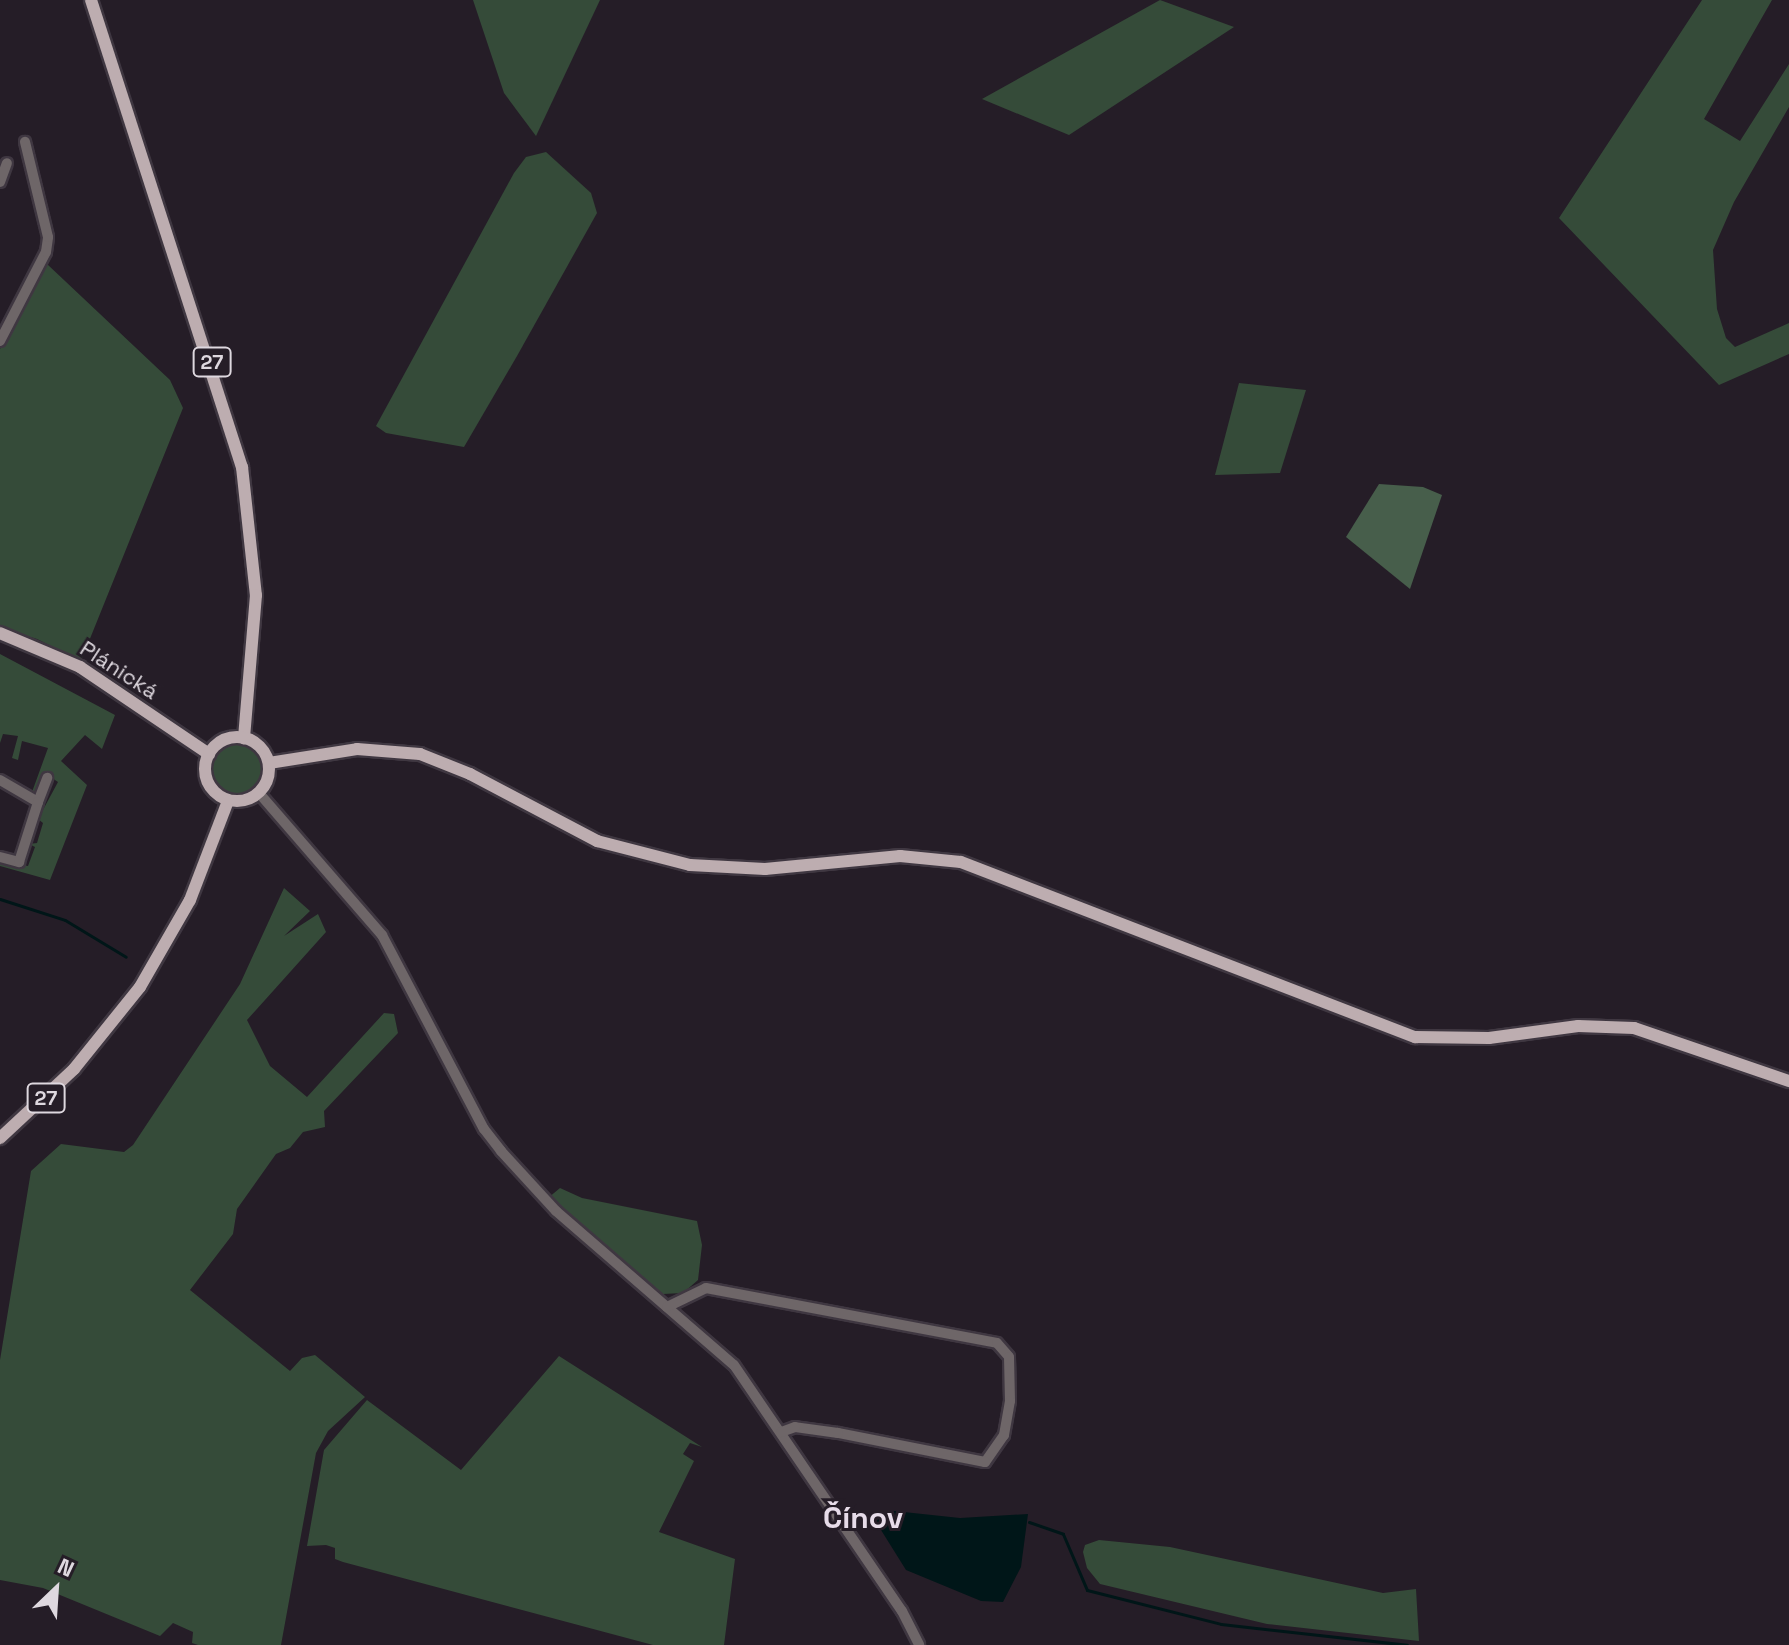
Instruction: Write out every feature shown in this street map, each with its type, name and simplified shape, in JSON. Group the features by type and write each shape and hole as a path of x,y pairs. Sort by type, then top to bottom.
{"main road":[{"name":"27","path":"91,0 242,467 256,609 244,738"},
{"name":"Plánická","path":"0,633 80,667 209,754"},
{"path":"244,738 261,748 269,763 267,781 259,793 241,802 228,801 206,780 209,754 224,740 244,738"},
{"path":"269,763 377,748 446,763 581,834 652,859 748,870 884,856 961,862 1415,1037 1475,1039 1578,1026 1634,1028 1789,1081"},
{"name":"27","path":"0,1138 67,1077 133,997 190,900 228,801"}],"street":[{"path":"0,341 46,252 48,237 25,142"},
{"path":"0,182 7,163"},
{"path":"0,857 19,862 47,778"},
{"path":"0,780 38,802"},
{"path":"259,793 382,935 484,1129 556,1211 734,1365 902,1611 919,1645"},
{"path":"667,1307 706,1288 997,1343 1009,1357 1010,1401 1004,1435 985,1462 838,1433 795,1427 781,1432"}],"green space":[{"path":"473,0 600,0 536,136 504,93"},
{"path":"1160,0 1234,27 1069,135 982,99"},
{"path":"1702,0 1772,0 1704,119 1740,141 1789,64 1789,107 1734,202 1713,250 1717,309 1726,338 1735,347 1789,323 1789,354 1719,385 1559,218"},
{"path":"546,152 591,193 597,213 517,356 464,447 386,433 376,426 514,173 526,157"},
{"path":"47,264 170,380 183,408 81,661 37,639 0,628 0,349"},
{"path":"1239,383 1306,390 1280,473 1215,475"},
{"path":"1379,484 1423,487 1442,495 1410,589 1346,537"},
{"path":"0,654 115,715 102,749 85,735 61,761 87,785 50,880 0,866 0,861 28,866 35,847 29,844 37,843 43,823 38,819 58,782 52,778 36,794 32,792 48,748 22,741 18,760 12,758 18,736 3,734 0,743"},
{"path":"237,744 255,751 262,769 255,787 237,794 219,787 212,769 219,751"},
{"path":"284,888 310,911 284,936 318,914 326,932 247,1020 270,1066 307,1097 384,1013 394,1014 398,1033 324,1111 325,1127 303,1132 290,1148 276,1154 237,1209 233,1234 190,1290 290,1371 302,1358 315,1355 365,1397 328,1431 316,1453 281,1645 198,1645 192,1643 193,1632 173,1623 160,1636 43,1588 0,1580 0,1360 31,1171 61,1144 124,1152 133,1145 240,984"},
{"path":"560,1188 582,1198 697,1221 702,1245 698,1280 683,1293 663,1294 548,1198"},
{"path":"559,1356 702,1447 690,1443 683,1454 694,1461 659,1532 735,1559 724,1645 653,1645 343,1562 335,1559 335,1548 326,1545 307,1546 324,1450 367,1400 461,1470"},
{"path":"1099,1540 1170,1547 1383,1593 1416,1589 1419,1641 1267,1624 1100,1584 1087,1568 1083,1552 1085,1545"}],"shaded area":[{"path":"885,1510 960,1518 1028,1514 1021,1567 1003,1602 981,1601 906,1570 876,1522"}],"waterway":[{"path":"0,899 65,920 126,957"},
{"path":"1029,1522 1063,1534 1087,1590 1221,1624 1407,1645"}],"district":[{"name":"Čínov","path":"863,1518"}]}
